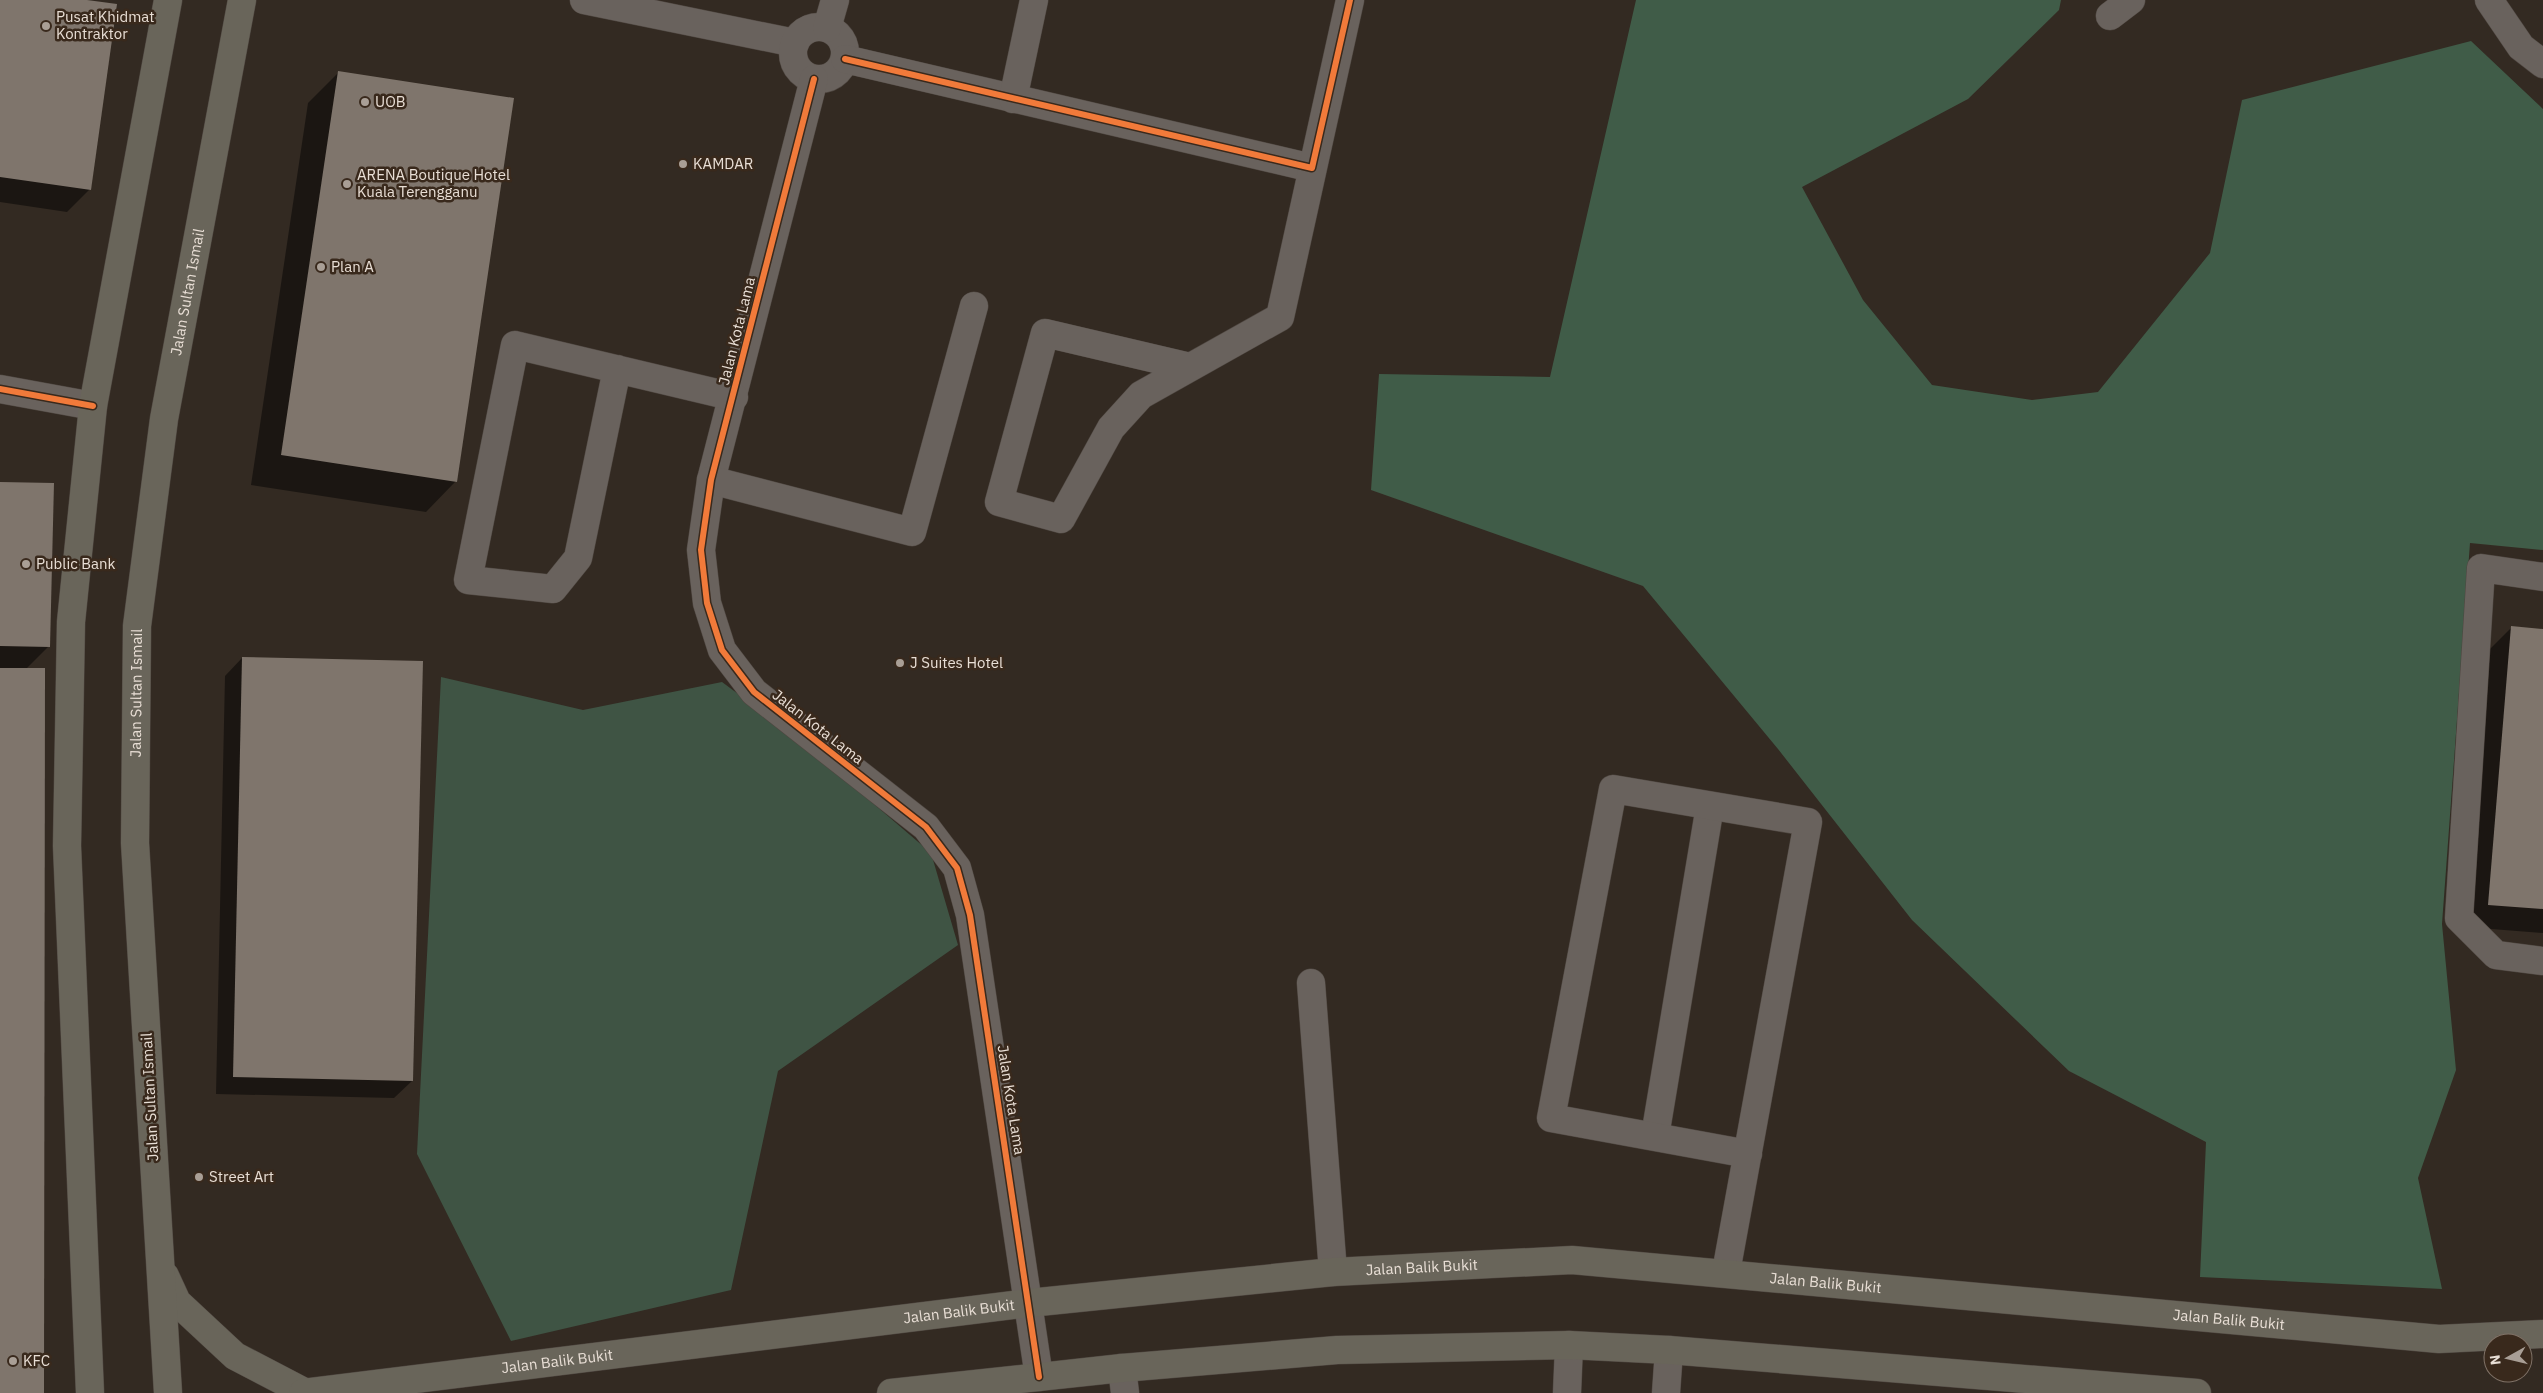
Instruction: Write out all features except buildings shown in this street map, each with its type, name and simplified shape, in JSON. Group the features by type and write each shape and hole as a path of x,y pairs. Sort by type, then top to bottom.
{"main road":[{"path":"90,1393 67,846 71,622 93,406 168,0"},
{"name":"Jalan Sultan Ismail","path":"168,1393 135,843 137,626 164,419 242,0"},
{"name":"Jalan Balik Bukit","path":"305,1393 1029,1303 1333,1272 1572,1260 1726,1272 2439,1338 2543,1334"},
{"path":"161,1266 176,1302 235,1356 305,1393"},
{"path":"892,1393 1039,1377 1123,1380 1338,1350 1570,1345 1669,1350 2197,1393"}],"street":[{"path":"584,0 795,43"},
{"path":"827,28 834,0"},
{"path":"1013,99 1034,0"},
{"path":"1190,367 1045,333 999,502 1061,519 1111,428 1141,395 1280,317 1350,0"},
{"path":"2489,0 2521,47 2543,64"},
{"path":"827,28 840,37 844,44 845,59 833,76 814,79 798,70 794,61 795,43 808,29 827,28"},
{"path":"845,59 1312,168"},
{"name":"Jalan Kota Lama","path":"814,79 734,397 711,480 701,550 707,603 722,650 754,692 926,827 957,868 970,915 1039,1377"},
{"path":"711,480 912,532 974,306"},
{"path":"617,369 578,558 553,589 468,580 515,345 617,369 734,397"},
{"path":"0,389 93,406"},
{"path":"2543,577 2481,568 2459,918 2496,955 2543,961"},
{"path":"1726,1272 1748,1154 1808,822 1613,789 1551,1118 1748,1154"},
{"path":"1655,1136 1710,806"},
{"path":"1310,984 1333,1272"},
{"path":"1567,1393 1570,1345"},
{"path":"1666,1393 1669,1350"}],"green space":[{"path":"1636,0 2061,0 2059,10 1968,99 1802,187 1863,300 1932,385 2032,400 2098,392 2210,253 2242,100 2471,41 2543,109 2543,550 2470,543 2442,924 2456,1070 2418,1178 2442,1289 2200,1277 2206,1142 2069,1071 1912,920 1778,749 1643,586 1371,490 1379,374 1550,377"},
{"path":"441,677 583,710 722,682 797,738 931,853 958,945 778,1071 731,1290 511,1341 417,1154"}],"cycle path":[{"path":"845,59 1312,168 1350,0"},
{"path":"814,79 711,480 701,550 707,603 722,650 754,692 926,827 957,868 970,915 1039,1377"},
{"path":"0,389 93,406"}],"place":[{"name":"Pusat Khidmat Kontraktor","path":"46,26"},
{"name":"UOB","path":"365,102"},
{"name":"KAMDAR","path":"683,164"},
{"name":"ARENA Boutique Hotel Kuala Terengganu","path":"347,184"},
{"name":"Plan A","path":"321,267"},
{"name":"Public Bank","path":"26,564"},
{"name":"J Suites Hotel","path":"900,663"},
{"name":"Street Art","path":"199,1177"},
{"name":"KFC","path":"13,1361"}]}
